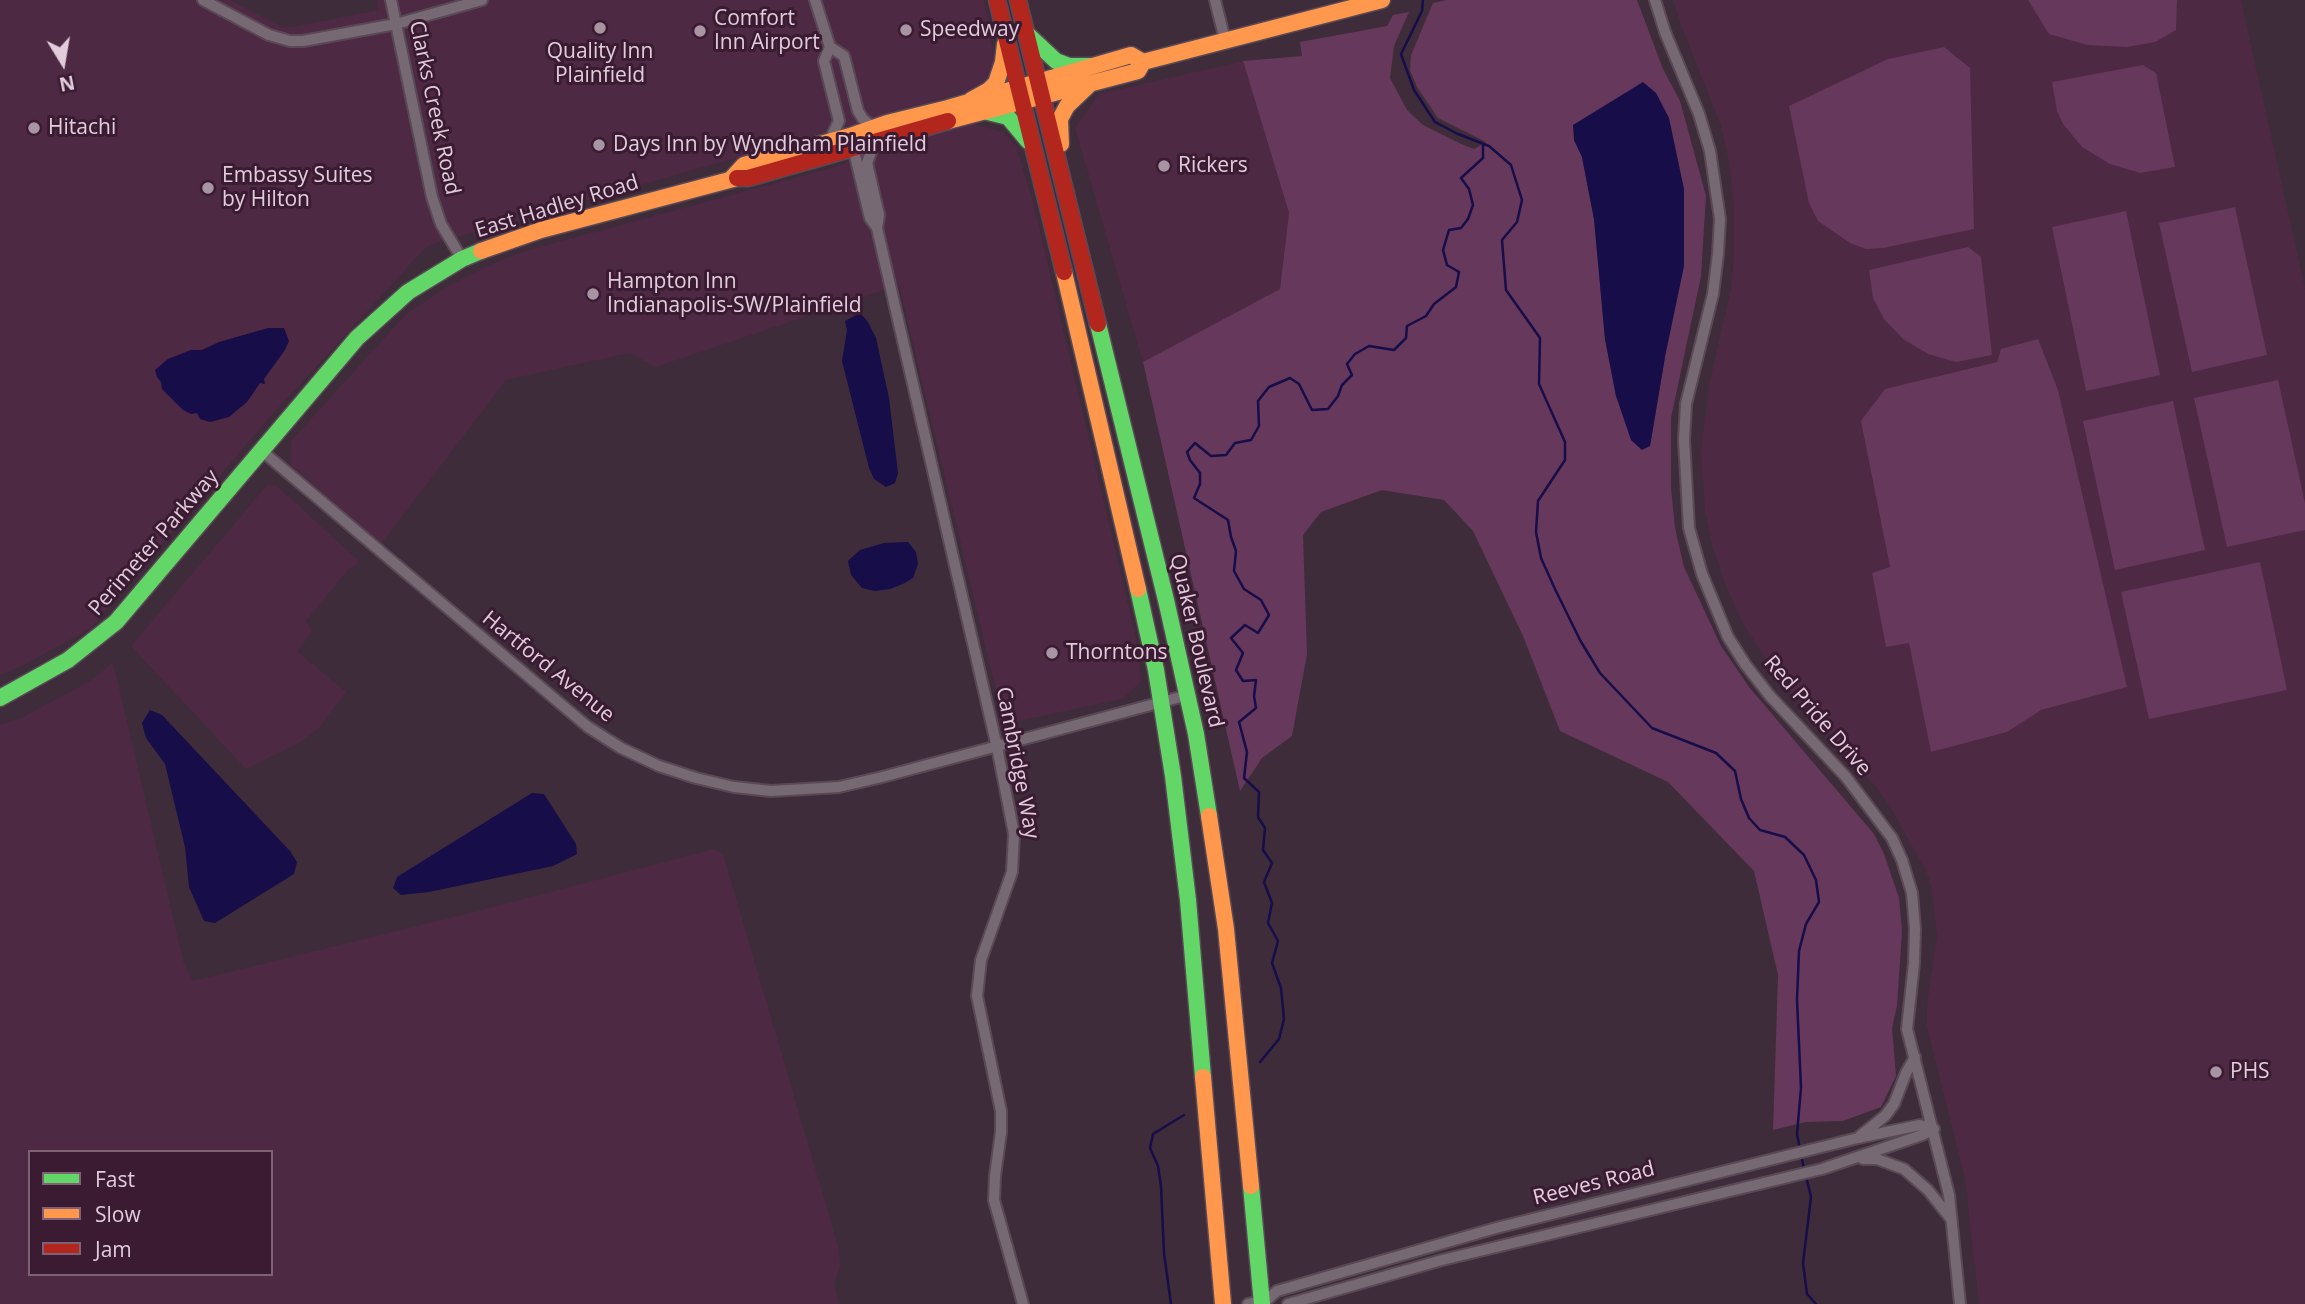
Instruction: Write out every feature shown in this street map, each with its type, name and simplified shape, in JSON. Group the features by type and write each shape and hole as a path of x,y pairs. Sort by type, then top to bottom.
{"main road":[{"name":"Quaker Boulevard","path":"997,0 1126,530 1161,702 1188,900 1223,1304"},
{"name":"Quaker Boulevard","path":"1018,0 1188,695 1226,929 1263,1302"},
{"name":"East Hadley Road","path":"1040,89 1092,66 1131,55 1143,62 1382,0"},
{"path":"1026,33 1056,61 1069,66 1092,66"},
{"path":"1006,37 1003,62 996,83 978,106 1008,117 1034,149"},
{"name":"East Hadley Road","path":"262,451 364,331 408,292 462,259 519,237 732,178 748,178 874,135 1020,94 1040,89 1089,85 1138,71 1143,62"},
{"path":"1064,186 1060,119 1066,106 1089,85"},
{"name":"East Hadley Road","path":"732,178 744,165 829,142 852,142"},
{"name":"Perimeter Parkway","path":"0,698 68,660 116,622 262,451"}],"street":[{"path":"203,0 268,35 290,41 312,40 396,24 482,0"},
{"name":"Clarks Creek Road","path":"391,0 432,197 441,223 462,259"},
{"path":"816,0 830,47 824,61 839,121 829,142"},
{"path":"1215,0 1225,40"},
{"name":"Red Pride Drive","path":"1655,0 1665,32 1699,114 1710,151 1720,219 1713,294 1686,404 1684,451 1689,528 1702,573 1728,637 1770,696 1846,777 1870,807 1892,838 1902,860 1913,905 1914,963 1907,1029 1934,1129"},
{"path":"830,47 844,56 858,111 874,135"},
{"name":"Cambridge Way","path":"874,135 867,163 878,215 877,228 997,747 1014,834 1014,860 1005,897 981,960 977,996 1000,1111 1001,1132 995,1176 995,1200 1023,1304"},
{"name":"Cambridge Way","path":"852,142 870,218 877,228"},
{"name":"Hartford Avenue","path":"262,451 588,727 621,748 659,766 696,778 734,787 771,790 808,790 866,781 1188,695"},
{"path":"1858,1138 1874,1127 1894,1104 1915,1057"},
{"name":"Reeves Road","path":"1263,1302 1277,1291 1450,1240 1858,1138 1920,1125 1934,1129"},
{"path":"1934,1129 1949,1195 1960,1304"},
{"name":"Reeves Road","path":"1288,1304 1442,1259 1822,1169 1934,1129"},
{"path":"1849,1160 1877,1159 1904,1169 1928,1190 1951,1219"}],"shaded area":[{"path":"0,0 230,0 282,27 293,27 378,10 377,0 984,0 996,68 984,87 427,246 268,419 90,629 0,675"},
{"path":"1447,0 1637,0 1663,69 1680,101 1706,196 1701,276 1671,418 1671,488 1675,528 1684,567 1721,646 1749,687 1874,834 1884,854 1899,898 1902,931 1897,1006 1892,1028 1896,1076 1881,1107 1843,1121 1806,1122 1773,1130 1778,975 1754,871 1668,782 1560,731 1523,636 1473,531 1444,500 1382,490 1321,512 1303,535 1307,654 1292,736 1262,758 1240,791 1143,362 1280,289 1289,213 1243,61 1302,56 1300,42 1387,26 1393,15 1409,12 1394,46 1390,78 1407,110 1423,125 1461,144 1474,149 1486,142 1438,118 1417,87 1410,70 1411,55 1433,3","holes":["1656,93 1665,357 1650,446 1616,396 1605,339 1594,219 1582,157 1574,140"]},
{"path":"1673,0 2241,0 2305,289 2305,1304 1979,1304 1965,1178 1927,1026 1927,1003 1937,936 1931,885 1889,805 1876,787 1771,668 1741,620 1712,545 1705,510 1701,452 1709,385 1731,288 1734,206 1729,162 1721,126"},
{"path":"2028,0 2177,0 2176,30 2155,42 2127,47 2087,45 2049,34"},
{"path":"1944,47 1970,68 1974,229 1883,248 1866,249 1850,243 1818,221 1809,203 1789,106 1888,59"},
{"path":"1243,61 1289,213 1280,289 1143,362 1075,128 1099,94"},
{"path":"2143,65 2156,73 2175,167 2140,173 2110,164 2082,147 2063,124 2057,111 2052,82"},
{"path":"1643,82 1656,93 1669,118 1684,189 1684,266 1650,446 1642,450 1631,440 1616,396 1605,339 1594,219 1582,157 1574,140 1573,125"},
{"path":"966,122 1003,132 1016,146 1033,202 1136,638 1141,682 1122,699 1004,724 899,285 656,367 629,353 506,380 381,544 290,464 291,441 406,314 448,286 525,251 839,166 883,145"},
{"path":"2235,207 2267,355 2192,372 2159,223"},
{"path":"2126,211 2160,375 2086,391 2052,227"},
{"path":"1968,247 1981,257 1992,355 1956,362 1928,354 1903,339 1884,319 1873,298 1869,270"},
{"path":"860,313 876,338 889,398 898,473 895,483 886,487 874,479 869,468 842,361 847,330 845,321"},
{"path":"268,328 284,328 289,341 264,379 265,384 260,383 247,402 229,417 210,422 200,419 197,413 191,414 183,410 162,389 155,370 168,359"},
{"path":"2038,339 2058,390 2127,687 2041,710 2007,732 1931,752 1909,643 1886,647 1872,573 1890,567 1861,421 1885,389 1997,362 2001,349"},
{"path":"2278,380 2305,503 2305,530 2227,547 2194,398"},
{"path":"2173,401 2205,550 2115,570 2083,421"},
{"path":"268,484 277,486 360,562 348,570 306,621 312,630 298,652 346,692 318,729 299,743 246,769 131,646"},
{"path":"908,542 916,552 918,564 913,578 905,583 875,591 862,588 851,575 848,561 860,550 884,543"},
{"path":"2260,562 2287,690 2149,719 2121,592"},
{"path":"113,662 184,964 193,981 474,912 714,849 723,854 838,1246 840,1266 834,1284 839,1304 0,1304 0,725 21,718 90,681"},
{"path":"150,710 162,715 290,851 297,862 294,874 215,923 204,921 189,887 185,847 165,764 146,738 142,723"},
{"path":"532,793 544,794 576,844 577,854 553,866 429,892 401,895 393,888 397,877"}],"waterway":[{"path":"1423,0 1422,11 1401,54 1414,90 1435,122 1489,146 1511,165 1522,200 1517,222 1502,240 1506,290 1540,338 1539,384 1565,442 1565,460 1538,501 1536,532 1541,558 1580,640 1600,673 1652,728 1716,753 1735,771 1741,799 1749,818 1760,830 1785,837 1804,855 1816,880 1819,902 1806,924 1799,951 1797,1000 1801,1088 1797,1134 1800,1149"},
{"path":"1260,1062 1279,1039 1284,1019 1281,988 1272,963 1278,941 1268,923 1272,903 1264,882 1272,863 1263,850 1265,828 1258,817 1259,792 1244,778 1247,752 1239,722 1256,708 1256,680 1243,681 1236,670 1243,653 1231,638 1245,625 1258,633 1269,615 1261,600 1244,589 1234,571 1236,551 1228,520 1194,498 1200,484 1200,473 1187,452 1195,443 1211,456 1226,455 1235,443 1251,440 1259,426 1258,401 1269,387 1290,378 1299,384 1312,410 1328,409 1342,385 1352,375 1347,364 1355,354 1369,346 1394,350 1406,338 1407,326 1426,316 1434,304 1456,287 1459,272 1447,265 1443,250 1449,230 1461,228 1468,219 1473,205 1469,189 1461,178 1483,158 1483,144"},
{"path":"1171,1304 1164,1253 1161,1186 1158,1166 1150,1148 1153,1134 1184,1115"},
{"path":"1801,1155 1804,1169"},
{"path":"1806,1176 1811,1197 1803,1263 1807,1294 1816,1304"}],"traffic: fast":[{"path":"1026,33 1056,61 1069,66 1092,66"},
{"path":"984,111 1008,117 1028,141"},
{"path":"0,698 68,660 116,622 357,338 408,292 462,259 481,251"},
{"path":"1098,324 1166,600 1196,734 1209,816"},
{"path":"1138,589 1156,670 1173,776 1188,900 1203,1077"},
{"path":"1251,1186 1262,1304"}],"traffic: slow":[{"path":"948,121 1138,71 1143,62 1382,0"},
{"path":"971,100 996,83 1005,44"},
{"path":"732,178 744,165 887,123 1131,55 1143,62"},
{"path":"1061,144 1060,119 1067,106 1089,85"},
{"path":"481,251 541,230 737,178"},
{"path":"1064,272 1138,589"},
{"path":"1209,816 1226,929 1251,1186"},
{"path":"1203,1077 1223,1304"}],"traffic: jam":[{"path":"997,0 1064,272"},
{"path":"1018,0 1098,324"},
{"path":"737,178 748,178 948,121"}],"place":[{"name":"Quality Inn Plainfield","path":"600,28"},
{"name":"Speedway","path":"906,30"},
{"name":"Comfort Inn Airport","path":"700,31"},
{"name":"Hitachi","path":"34,128"},
{"name":"Days Inn by Wyndham Plainfield","path":"599,145"},
{"name":"Rickers","path":"1164,166"},
{"name":"Embassy Suites by Hilton","path":"208,188"},
{"name":"Hampton Inn Indianapolis-SW/Plainfield","path":"593,294"},
{"name":"Thorntons","path":"1052,653"},
{"name":"PHS","path":"2216,1072"}]}
